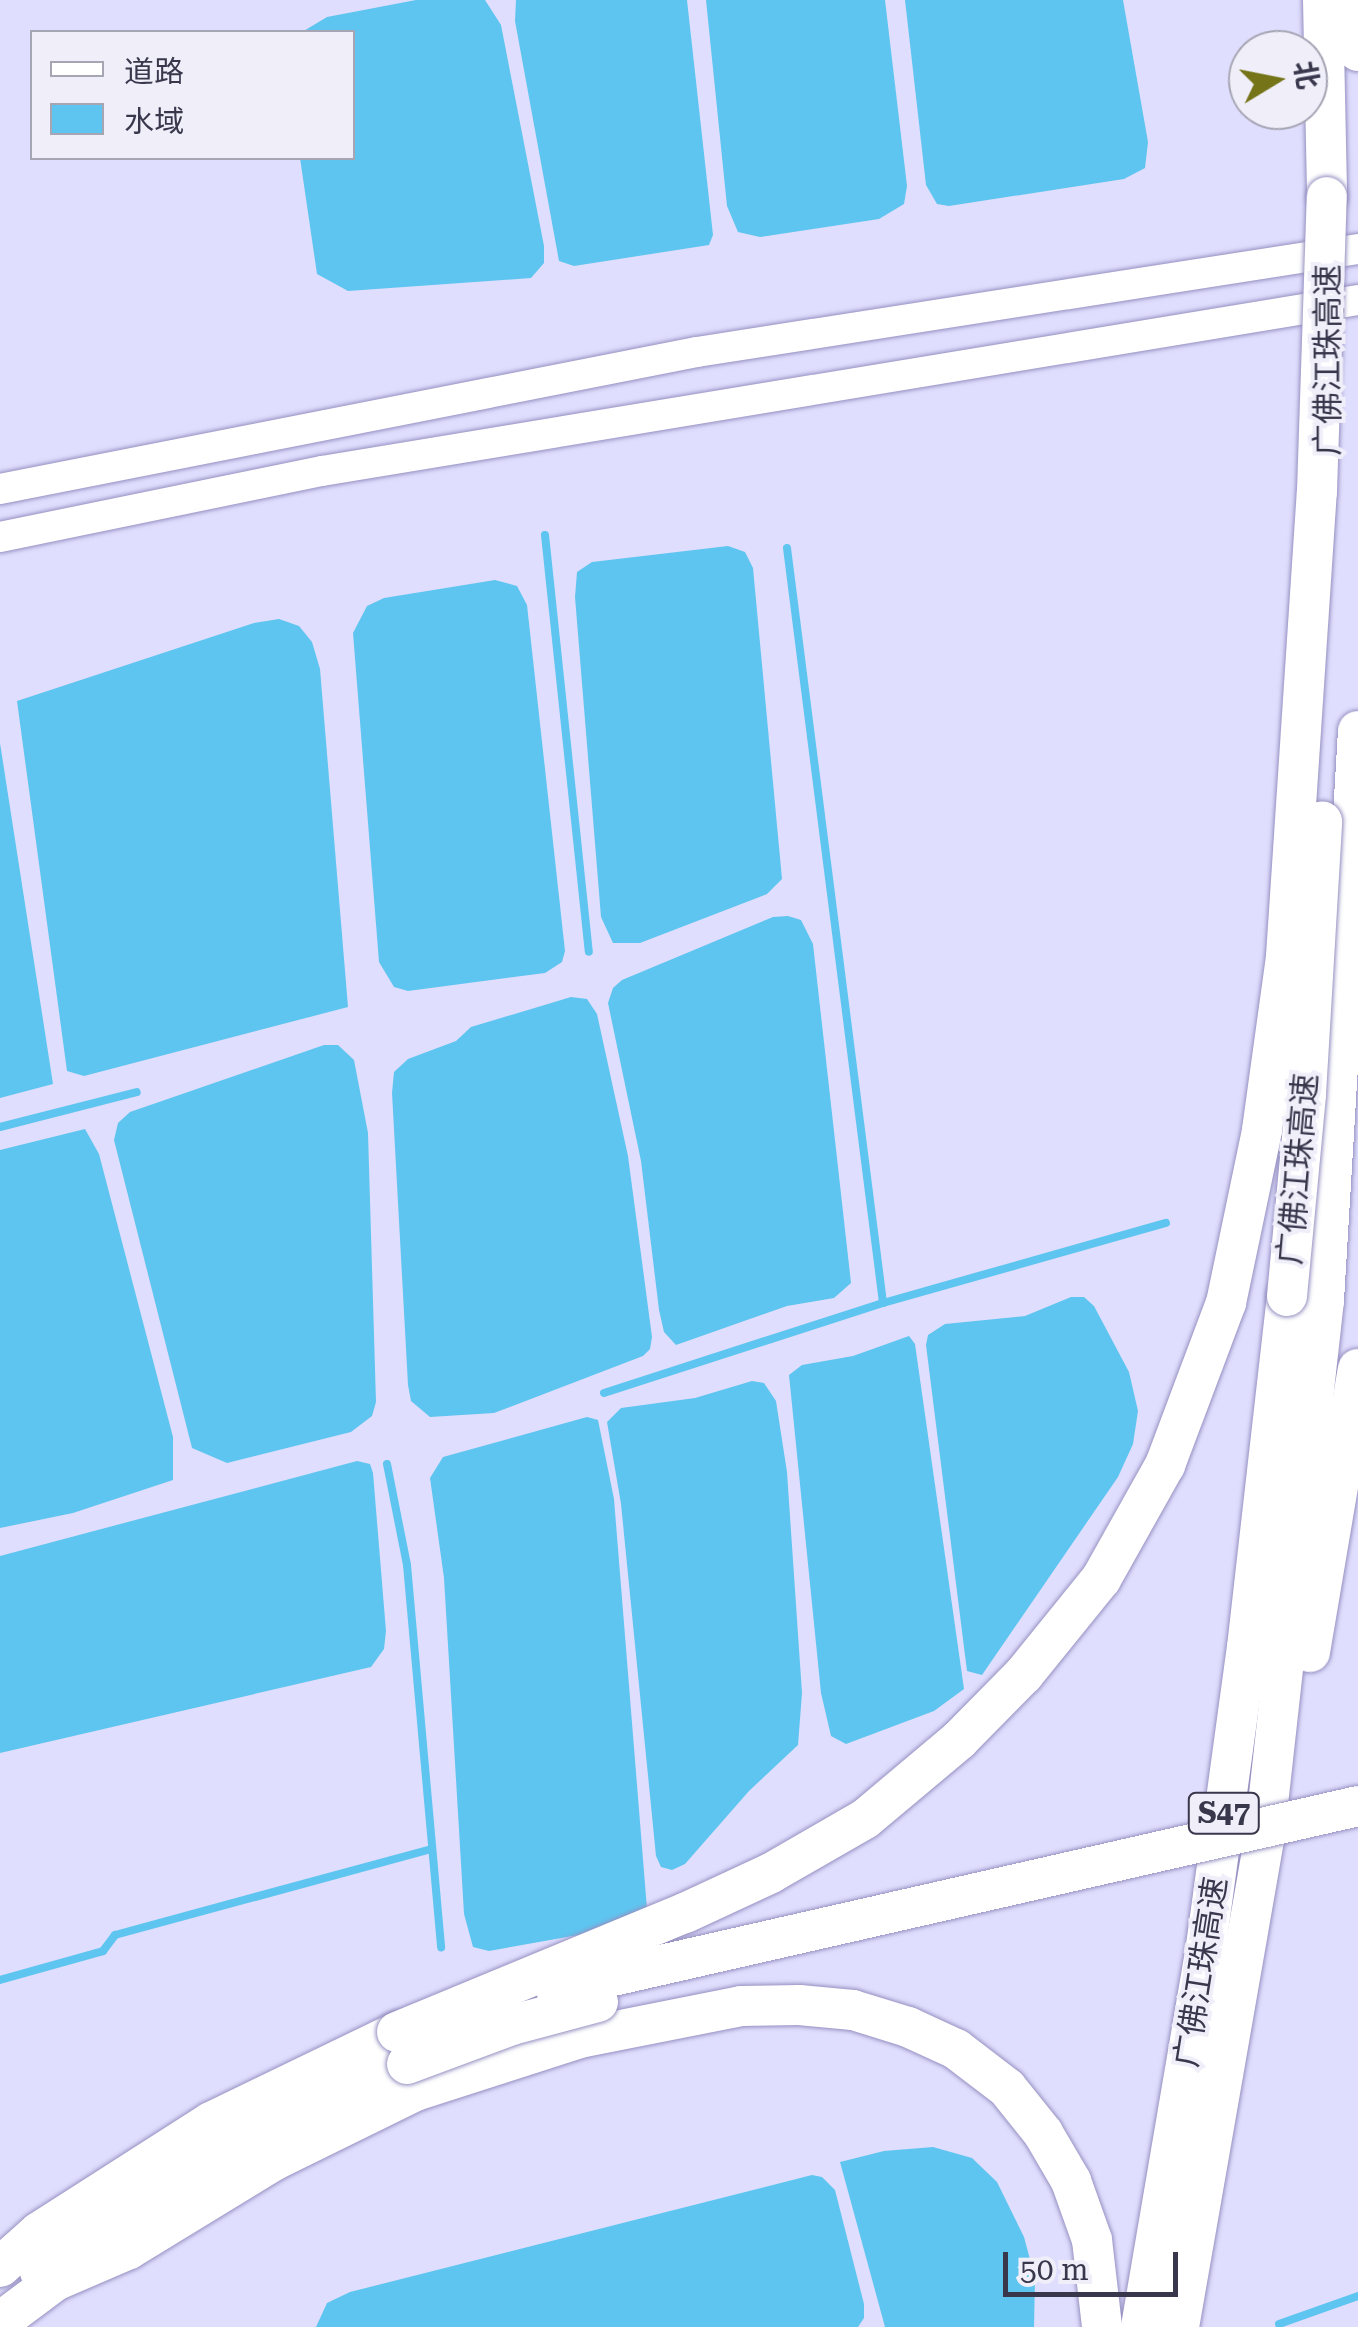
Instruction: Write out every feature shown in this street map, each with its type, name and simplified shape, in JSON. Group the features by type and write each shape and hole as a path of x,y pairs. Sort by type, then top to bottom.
{"highway":[{"name":"广佛江珠高速","path":"1141,2327 1206,1946 1247,1647 1305,1298 1330,558 1322,0"},
{"path":"1356,0 1358,50"},
{"path":"0,2322 55,2281 130,2248 275,2160 406,2062 686,1913 770,1873 864,1819 959,1740 1024,1674 1100,1580 1165,1465 1226,1302 1262,1130 1286,956 1318,491 1327,197"},
{"name":"广佛江珠高速","path":"1180,2327 1264,1840 1305,1298 1358,732"},
{"path":"1264,1840 1304,1684 1358,1370"},
{"path":"0,2308 43,2268 142,2195 254,2130 406,2062 674,1959 1358,1806"},
{"path":"0,2267 40,2232 212,2122 512,2026 636,1992 1358,1833"},
{"path":"406,2062 580,2038 741,2006 853,2010 908,2026 956,2049 1007,2088 1043,2133 1071,2181 1092,2240 1102,2327"}],"main road":[{"path":"0,488 697,352 1358,249"},
{"path":"0,537 322,471 1358,300"}],"water":[{"path":"416,0 485,0 501,25 544,246 544,263 531,278 348,291 317,274 300,160 355,160 355,30 305,30 327,17"},
{"path":"516,0 687,0 713,235 709,245 574,266 559,261 515,21"},
{"path":"706,0 885,0 907,186 904,204 879,219 760,237 738,232 727,206"},
{"path":"905,0 1123,0 1148,142 1145,168 1124,179 949,206 937,204 926,185"},
{"path":"728,546 745,552 753,568 782,879 767,894 640,943 613,943 601,917 575,597 577,572 592,562"},
{"path":"495,580 517,586 527,605 565,951 562,962 545,973 408,991 394,987 379,962 353,633 367,606 384,598"},
{"path":"279,619 299,626 312,642 320,669 348,1007 84,1076 67,1071 17,701 254,623"},
{"path":"0,743 53,1084 0,1098"},
{"path":"773,917 801,920 813,944 851,1283 834,1298 787,1306 676,1345 664,1332 659,1310 641,1161 608,1003 613,988 622,980"},
{"path":"571,997 587,999 597,1014 628,1156 652,1337 650,1349 643,1356 494,1413 430,1417 411,1401 408,1385 394,1072 408,1059 456,1041 471,1027"},
{"path":"324,1045 338,1045 354,1060 368,1133 376,1402 372,1416 351,1432 227,1463 192,1448 114,1140 118,1123 130,1112"},
{"path":"85,1129 99,1154 173,1437 173,1480 73,1513 0,1528 0,1150"},
{"path":"1071,1297 1084,1297 1094,1306 1129,1372 1138,1411 1133,1444 1118,1477 982,1675 967,1671 926,1345 928,1335 945,1324 1025,1316"},
{"path":"909,1336 915,1344 964,1689 934,1711 846,1744 831,1736 821,1693 789,1375 802,1365 853,1356"},
{"path":"752,1381 764,1383 776,1401 787,1472 802,1693 798,1745 749,1791 685,1864 672,1870 661,1867 656,1856 621,1504 607,1422 621,1408 695,1398"},
{"path":"587,1417 598,1420 614,1499 647,1909 629,1926 489,1951 473,1947 464,1914 444,1578 430,1478 443,1457"},
{"path":"357,1461 370,1464 373,1473 386,1631 384,1649 371,1667 0,1753 0,1556"},
{"path":"933,2147 972,2158 997,2182 1024,2237 1035,2278 1034,2327 885,2327 840,2162 884,2151"},
{"path":"812,2175 822,2177 835,2190 864,2304 864,2318 858,2327 316,2327 327,2303 350,2292"}],"waterway":[{"path":"545,535 589,952"},
{"path":"787,548 883,1303"},
{"path":"0,1127 137,1092"},
{"path":"604,1393 883,1303 1166,1223"},
{"path":"387,1464 407,1565 441,1947"},
{"path":"0,1980 103,1951 115,1935 432,1849"},
{"path":"1279,2324 1358,2296"}]}
